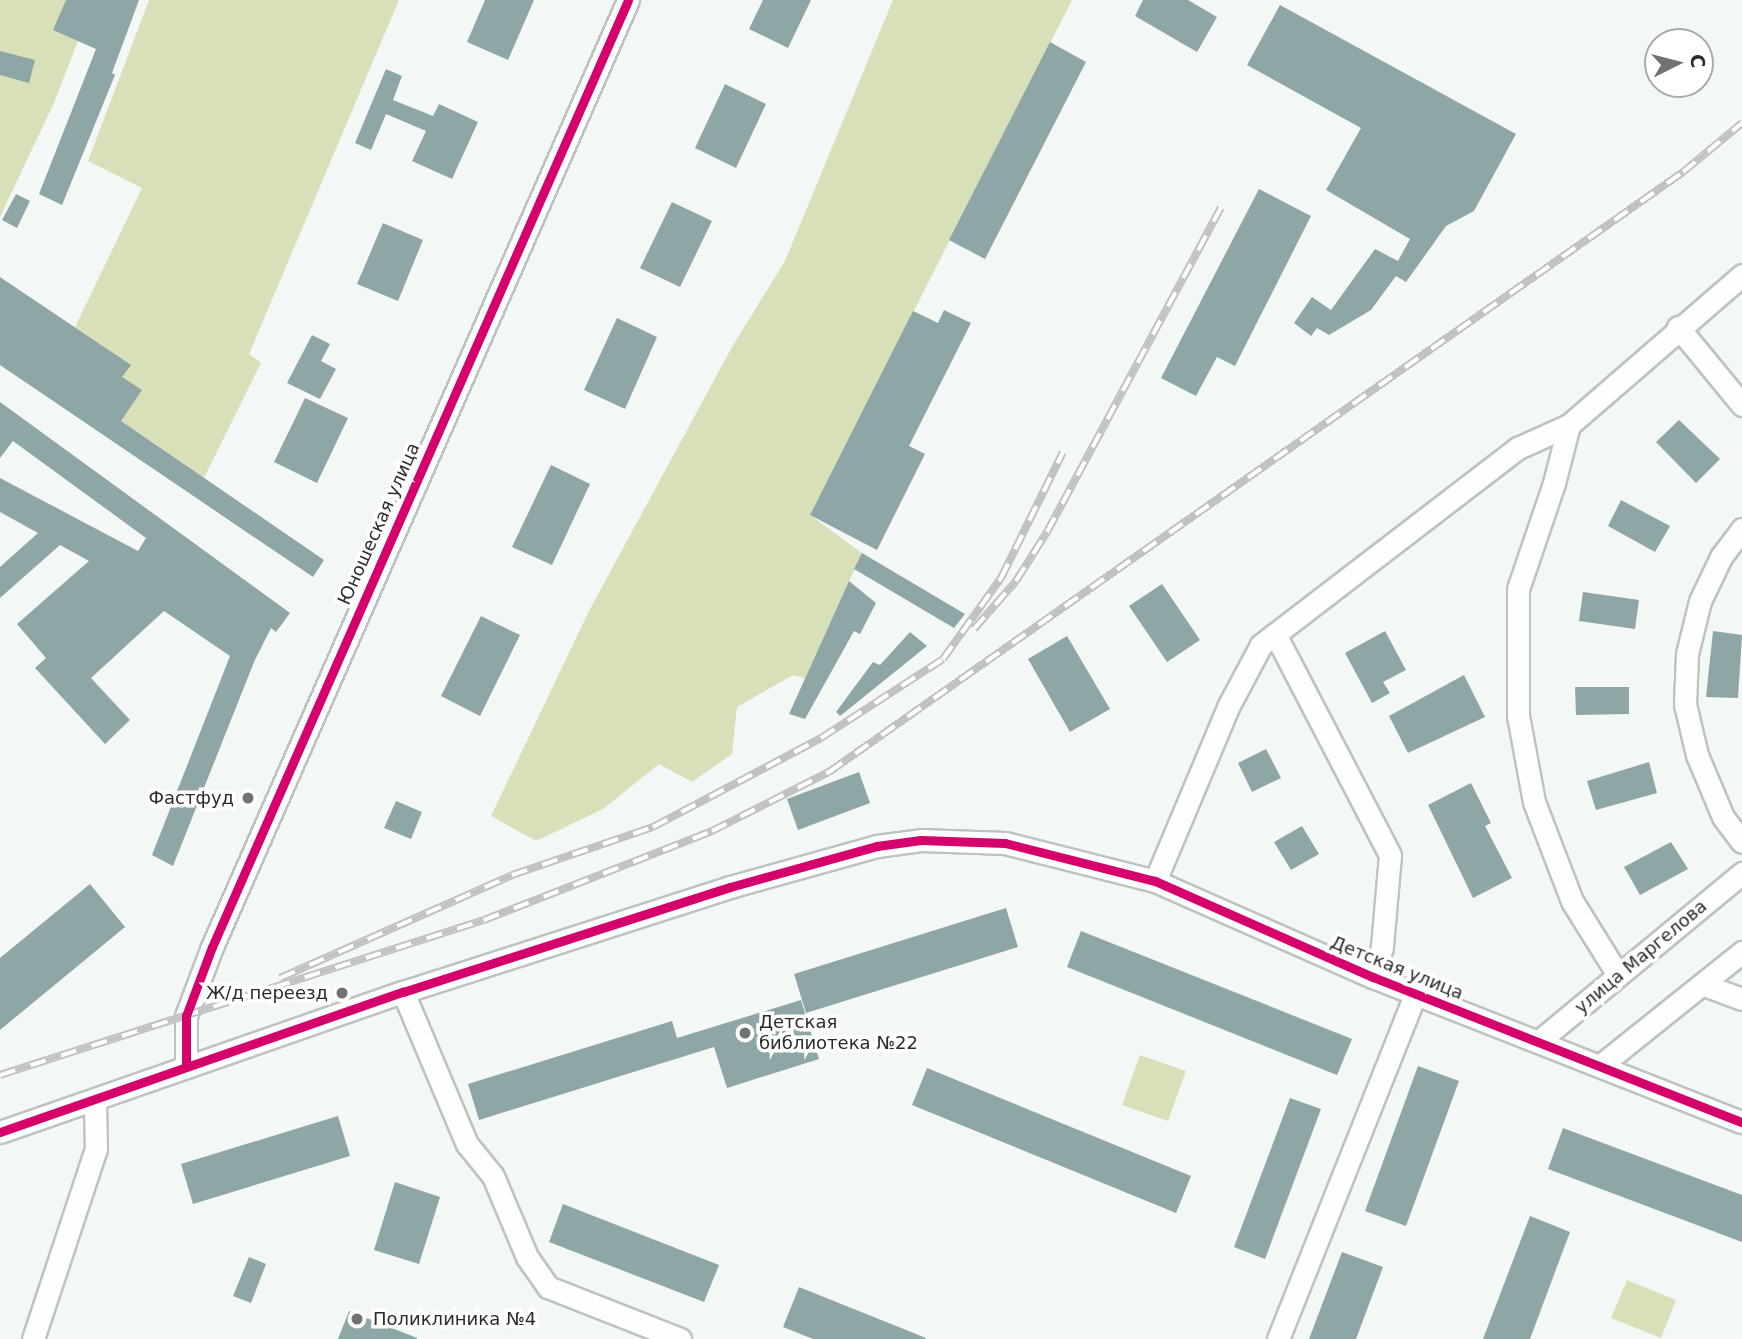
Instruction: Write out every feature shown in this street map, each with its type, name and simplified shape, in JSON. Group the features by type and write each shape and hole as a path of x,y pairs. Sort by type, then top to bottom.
{"street":[{"name":"Юношеская улица","path":"186,1067 186,1016 212,947 628,0"},
{"path":"1155,881 1228,707 1261,645 1518,448 1569,425 1598,403 1678,327 1742,275"},
{"path":"1678,327 1742,405"},
{"path":"1569,425 1555,483 1518,589 1518,716 1534,802 1572,901 1618,975"},
{"path":"1742,529 1720,557 1700,601 1687,654 1685,704 1696,755 1723,817 1742,842"},
{"name":"Детская улица","path":"1275,634 1390,855 1382,947 1373,977"},
{"name":"Детская улица","path":"404,992 730,887 877,846 965,840 1039,850 1155,881 1373,977 1742,1122"},
{"name":"улица Маргелова","path":"1539,1041 1742,873"},
{"path":"1601,1065 1742,953"},
{"path":"1704,985 1742,999"},
{"path":"0,1132 95,1102 186,1067 404,992 467,1144 494,1176 527,1257 548,1287 680,1339"},
{"name":"Детская улица","path":"1278,1339 1415,994"},
{"path":"33,1339 96,1149 95,1102"}],"green space":[{"path":"0,0 94,0 53,105 0,217"},
{"path":"149,0 399,0 249,354 261,363 204,478 121,421 122,377 130,365 75,327 142,188 88,161"},
{"path":"893,0 1072,0 810,515 862,553 805,678 793,675 737,707 732,754 692,782 659,764 603,809 536,841 491,816 589,611 732,347 785,261"},
{"path":"1140,1055 1186,1071 1168,1121 1122,1105"},
{"path":"1627,1280 1676,1300 1661,1338 1611,1318"}],"building":[{"path":"66,0 139,0 112,73 115,75 62,205 39,194 96,49 53,30"},
{"path":"485,0 534,0 508,60 467,42"},
{"path":"763,0 811,0 788,48 749,29"},
{"path":"1143,0 1188,0 1217,17 1197,52 1135,16"},
{"path":"1280,5 1516,134 1474,211 1446,226 1406,282 1396,276 1371,310 1329,335 1317,328 1311,336 1294,323 1312,297 1331,310 1375,249 1398,261 1410,239 1326,190 1361,128 1247,65"},
{"path":"1050,42 1086,62 985,259 949,240"},
{"path":"0,51 35,60 29,83 0,75"},
{"path":"386,69 402,76 393,100 433,116 439,104 478,122 452,179 412,161 426,131 386,114 371,150 355,143"},
{"path":"725,84 766,104 736,168 695,148"},
{"path":"1259,189 1311,216 1235,366 1217,357 1196,396 1161,378"},
{"path":"16,194 30,201 17,228 2,220"},
{"path":"672,202 712,221 680,287 640,268"},
{"path":"383,223 423,240 398,301 357,284"},
{"path":"0,277 131,365 122,377 142,390 121,421 324,560 313,577 0,365"},
{"path":"944,310 971,323 909,446 925,454 877,550 810,515 913,311 938,323"},
{"path":"617,318 657,337 625,409 584,390"},
{"path":"312,335 330,344 321,361 336,369 320,399 287,383"},
{"path":"305,398 348,418 317,483 274,462"},
{"path":"0,402 290,613 276,632 271,628 254,662 173,866 152,855 230,656 164,611 91,678 130,720 105,744 35,668 46,658 17,624 89,561 60,545 0,598 0,567 38,533 0,512 0,478 138,551 146,538 13,441 0,458"},
{"path":"1679,420 1720,459 1696,483 1656,442"},
{"path":"551,465 590,484 552,565 512,547"},
{"path":"1621,500 1670,526 1655,552 1608,526"},
{"path":"862,553 965,614 954,628 854,569"},
{"path":"849,581 876,603 860,634 854,631 805,719 789,714"},
{"path":"1162,584 1200,640 1167,662 1129,606"},
{"path":"1583,592 1639,600 1635,629 1579,621"},
{"path":"481,616 520,635 480,716 441,696"},
{"path":"1385,631 1406,670 1383,682 1390,693 1372,703 1345,653"},
{"path":"1713,631 1742,635 1738,698 1706,697"},
{"path":"910,632 927,646 840,716 836,712 873,662 880,665"},
{"path":"1067,636 1110,709 1070,732 1028,659"},
{"path":"1464,675 1485,717 1408,753 1389,716"},
{"path":"1575,687 1629,687 1629,714 1576,715"},
{"path":"1266,749 1281,778 1252,792 1238,763"},
{"path":"1649,762 1657,793 1596,810 1587,781"},
{"path":"859,772 870,803 798,830 787,799"},
{"path":"1471,783 1491,823 1485,826 1512,878 1473,898 1428,805"},
{"path":"396,801 422,812 411,839 384,828"},
{"path":"1302,826 1319,854 1291,870 1274,842"},
{"path":"1671,842 1688,869 1640,895 1624,867"},
{"path":"90,884 125,927 0,1030 0,958"},
{"path":"1006,908 1018,947 806,1013 794,974"},
{"path":"1081,931 1352,1039 1337,1075 1067,967"},
{"path":"801,1000 819,1059 727,1088 714,1047 479,1120 468,1084 672,1021 677,1038"},
{"path":"1418,1066 1459,1081 1406,1226 1365,1211"},
{"path":"927,1068 1191,1176 1176,1213 912,1105"},
{"path":"1290,1098 1321,1109 1265,1259 1234,1247"},
{"path":"338,1116 350,1156 193,1204 181,1164"},
{"path":"1563,1128 1742,1195 1742,1242 1548,1169"},
{"path":"395,1182 440,1197 419,1264 374,1250"},
{"path":"563,1204 719,1265 704,1302 549,1242"},
{"path":"1530,1216 1570,1232 1530,1339 1483,1339"},
{"path":"1342,1252 1383,1267 1356,1339 1309,1339"},
{"path":"249,1257 266,1264 251,1303 233,1296"},
{"path":"799,1287 926,1338 813,1339 783,1327"},
{"name":"Поликлиника №4","path":"349,1311 417,1338 417,1339 338,1339"}],"railway":[{"path":"0,1075 484,920 712,831 829,772 1683,172 1742,123"},
{"path":"974,629 1016,581 1047,532 1221,208"},
{"path":"280,978 512,875 653,827 821,738 943,659 1001,578 1063,452"}],"cycle path":[{"path":"186,1067 186,1016 212,947 628,0"},
{"path":"0,1132 403,992 730,887 877,846 921,840 1005,843 1155,881 1373,977 1742,1122"}],"place":[{"name":"Фастфуд","path":"248,798"},
{"name":"Ж/д переезд","path":"342,993"},
{"name":"Детская библиотека №22","path":"745,1033"},
{"name":"Поликлиника №4","path":"357,1319"}]}
